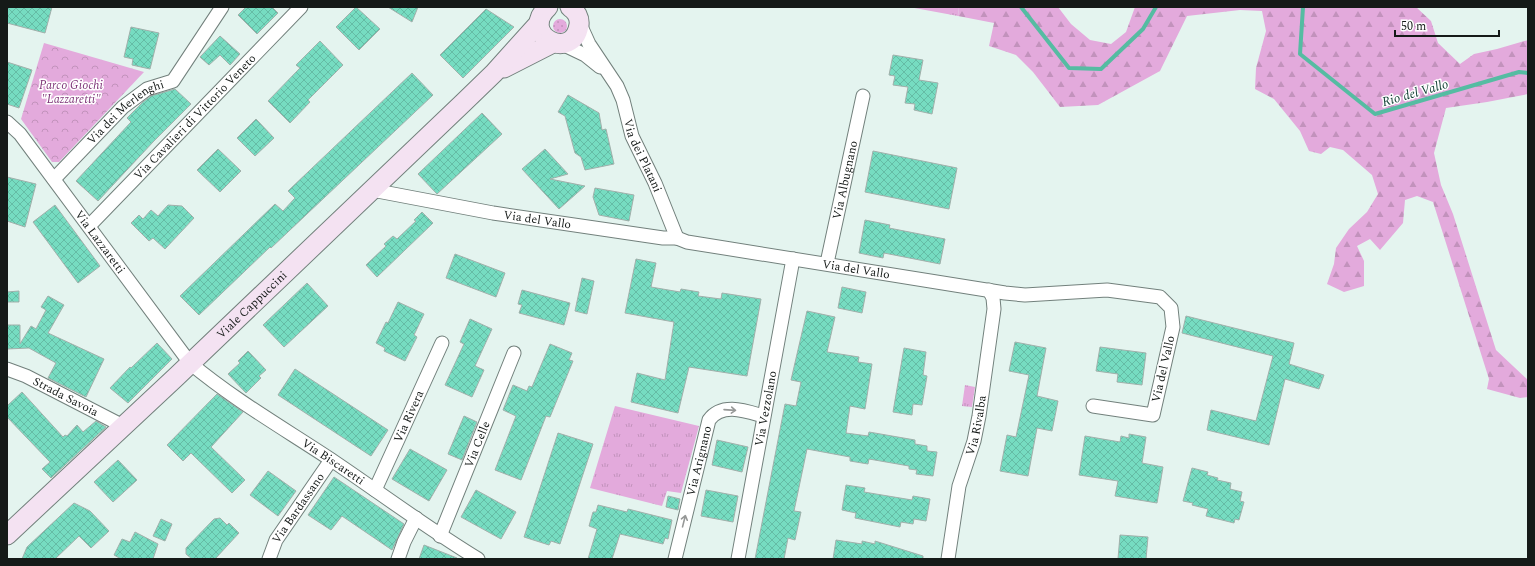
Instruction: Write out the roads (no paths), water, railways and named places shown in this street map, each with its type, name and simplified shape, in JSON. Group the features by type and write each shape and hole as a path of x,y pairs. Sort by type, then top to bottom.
{"street":[{"name":"Via dei Merlenghi","path":"54,179 123,107 147,89 173,81 222,7"},
{"name":"Via Cavalieri di Vittorio Veneto","path":"89,226 302,7"},
{"path":"542,13 540,32 545,39 557,44"},
{"name":"Viale Cappuccini","path":"7,535 494,73 542,13"},
{"name":"Viale Cappuccini","path":"494,73 557,44 572,40 578,32 577,13"},
{"name":"Via dei Platani","path":"577,13 589,44 617,86 623,100 632,136 655,183 677,238"},
{"name":"Via dei Platani","path":"557,44 585,55 608,74"},
{"name":"Via Albugnano","path":"827,263 863,96"},
{"name":"Via Lazzaretti","path":"7,122 20,134 190,363"},
{"name":"Via del Vallo","path":"372,190 493,213 663,238 677,238 687,242 827,263 988,290 1025,295 1107,290 1160,297 1171,308 1173,327 1153,416 1093,406"},
{"name":"Via Vezzolano","path":"738,559 793,259"},
{"name":"Via Rivalba","path":"948,559 959,486 974,440 979,416 994,309 993,298 988,290"},
{"name":"Via Rivera","path":"375,490 442,343"},
{"name":"Via Celle","path":"440,536 514,353"},
{"name":"Via Biscaretti","path":"190,363 222,388 332,460 440,536 478,559"},
{"name":"Strada Savoia","path":"7,369 26,376 123,426"},
{"name":"Via Arignano","path":"675,559 708,420 717,412 725,409 750,412 763,416"},
{"name":"Via Bardassano","path":"269,559 276,540 332,460"},
{"path":"398,559 404,542 416,518"}],"waterway":[{"name":"Rio del Vallo","path":"1021,7 1069,68 1101,69 1143,29 1156,7"},
{"name":"Rio del Vallo","path":"1303,7 1300,54 1375,114 1519,72 1528,73"}],"park label":[{"name":"Parco Giochi \"Lazzaretti\"","path":"71,92"}]}
